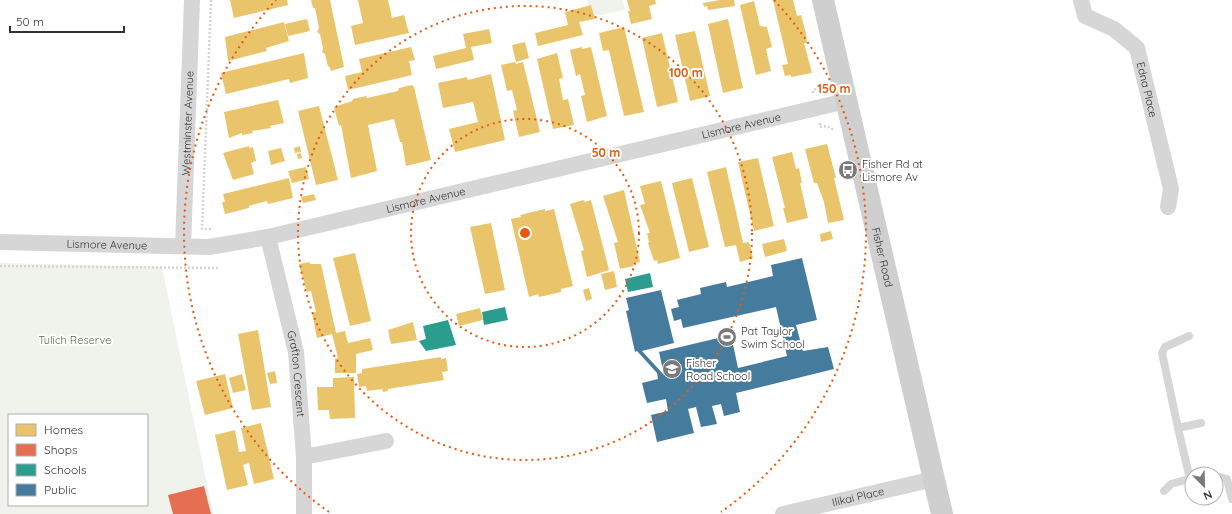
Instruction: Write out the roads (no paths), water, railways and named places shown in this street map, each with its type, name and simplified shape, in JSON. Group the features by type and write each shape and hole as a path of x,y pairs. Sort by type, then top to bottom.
{"main road":[{"name":"Fisher Road","path":"823,0 942,514"}],"street":[{"name":"Westminster Avenue","path":"183,246 192,0"},
{"name":"Edna Place","path":"1081,0 1085,16 1114,29 1137,48 1171,189 1168,207"},
{"name":"Lismore Avenue","path":"0,242 209,247 268,237 846,100"},
{"name":"Grafton Crescent","path":"268,237 296,352 304,457 304,514"},
{"path":"304,457 386,441"},
{"name":"Ilikai Place","path":"783,514 934,479"}],"lane":[{"path":"1188,466 1162,352 1165,347 1189,336"},
{"path":"1178,428 1201,423"},
{"path":"1224,478 1227,479 1232,499"},
{"path":"1164,491 1171,484 1184,481"}],"place":[{"name":"Fisher Rd at Lismore Av","path":"848,170"},
{"name":"Pat Taylor Swim School","path":"727,337"},
{"name":"Fisher Road School","path":"672,369"}],"park label":[{"name":"Tulich Reserve","path":"75,340"}]}
